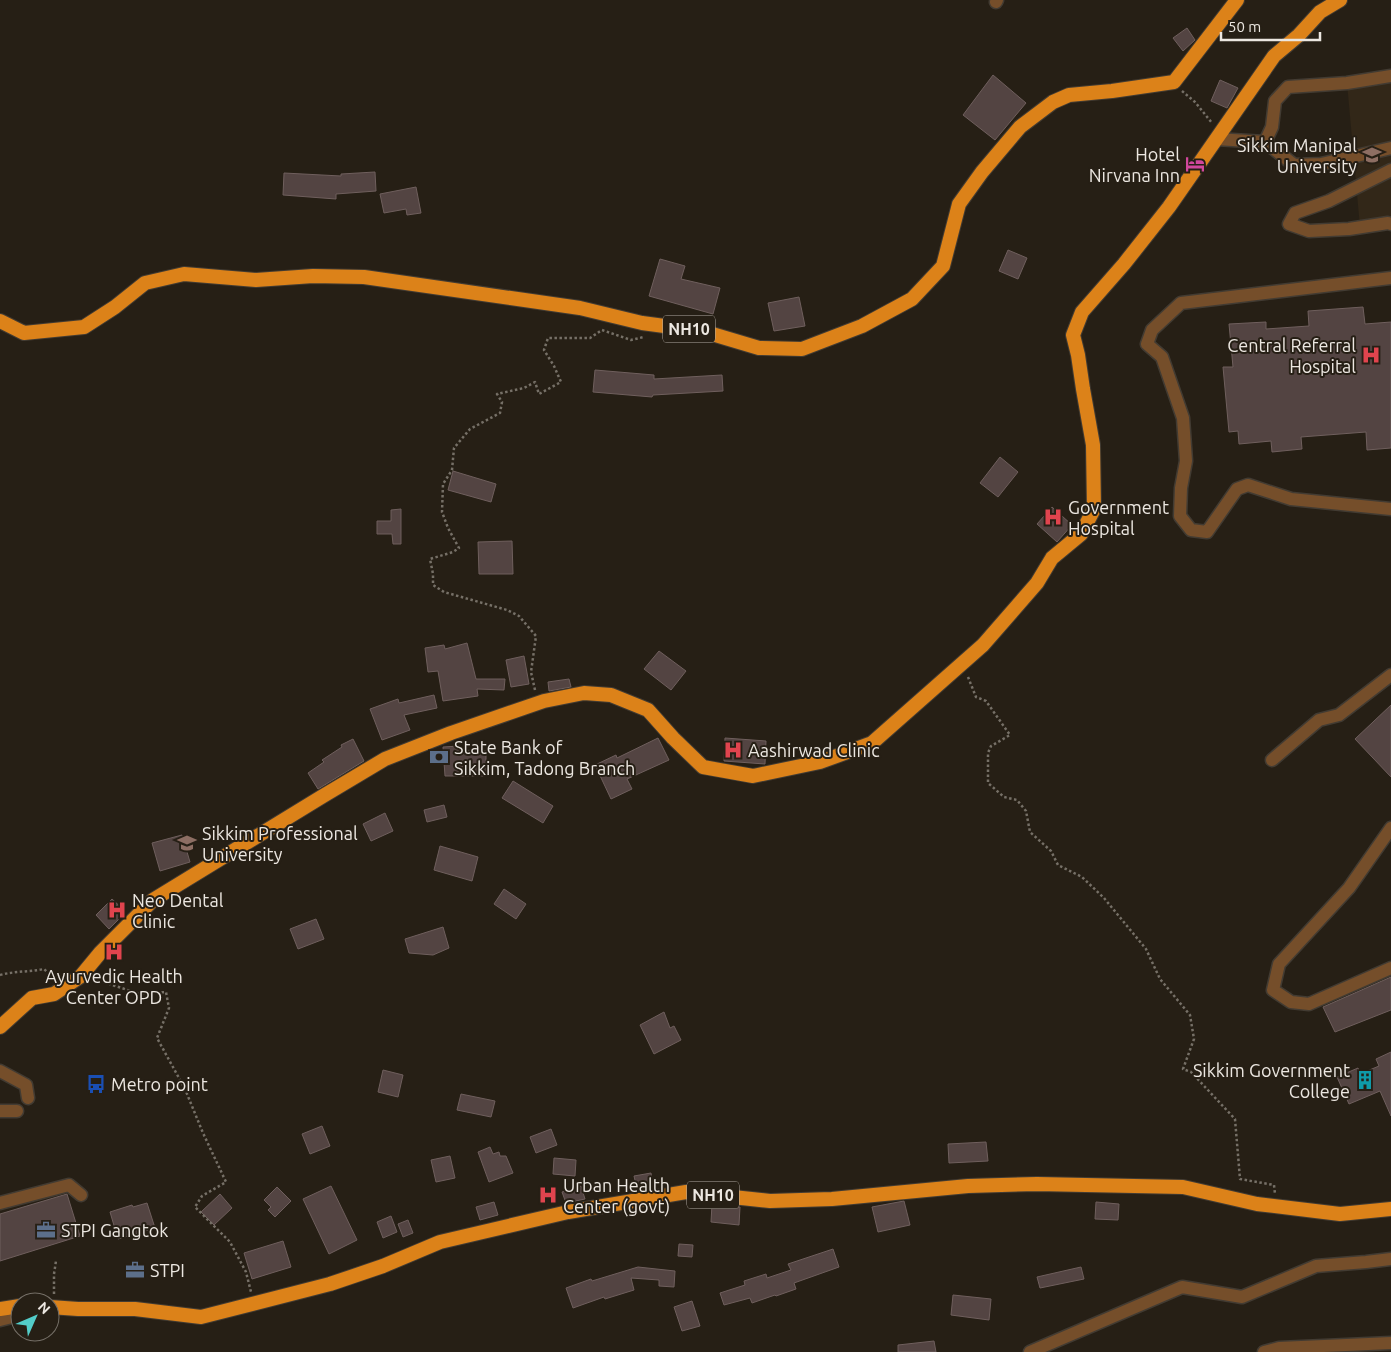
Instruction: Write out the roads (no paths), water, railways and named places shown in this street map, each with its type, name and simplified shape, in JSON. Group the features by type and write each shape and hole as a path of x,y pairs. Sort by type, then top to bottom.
{"highway":[{"name":"NH10","path":"0,320 24,333 84,326 116,307 145,283 184,274 256,280 313,276 364,277 580,308 642,323 702,331 759,348 802,349 862,326 912,299 944,266 960,204 982,172 1020,127 1053,102 1069,95 1174,82 1237,0"},
{"path":"0,1028 32,998 54,994 81,976 100,953 153,900 331,791 385,760 451,733 544,701 584,693 611,695 648,710 673,738 703,766 753,776 820,762 872,743 983,645 1038,584 1052,558 1081,534 1094,509 1093,445 1078,355 1072,335 1082,312 1124,264 1169,207 1274,56 1299,35 1320,12 1340,0"},
{"name":"NH10","path":"60,1308 78,1310 136,1309 201,1317 330,1284 383,1266 440,1242 568,1212 686,1192 770,1201 832,1199 978,1186 1037,1184 1164,1186 1183,1187 1257,1204 1340,1214 1391,1209"}],"street":[{"path":"1265,142 1272,127 1275,101 1288,86 1347,83 1391,76"},
{"path":"1219,136 1265,142 1294,165 1321,164 1391,148"},
{"path":"1391,170 1330,202 1296,213 1289,224 1309,231 1391,224"},
{"path":"1391,278 1181,303 1152,330 1146,344 1162,357 1183,418 1186,461 1181,488 1180,516 1191,530 1207,532 1237,489 1248,485 1291,499 1391,509"},
{"path":"1272,760 1319,720 1339,715 1391,674"},
{"path":"1391,828 1349,888 1278,964 1273,990 1291,1002 1309,1004 1391,968"},
{"path":"0,1071 26,1085 28,1098"},
{"path":"0,1111 17,1111"},
{"path":"0,1203 69,1185 81,1195"},
{"path":"1030,1352 1182,1287 1242,1297 1316,1266 1391,1259"},
{"path":"1264,1352 1279,1348 1391,1343"}],"place":[{"name":"Sikkim Manipal University","path":"1372,155"},
{"name":"Hotel Nirvana Inn","path":"1195,164"},
{"name":"Central Referral Hospital","path":"1371,355"},
{"name":"Government Hospital","path":"1053,517"},
{"name":"Aashirwad Clinic","path":"733,750"},
{"name":"State Bank of Sikkim, Tadong Branch","path":"439,757"},
{"name":"Sikkim Professional University","path":"187,843"},
{"name":"Neo Dental Clinic","path":"117,910"},
{"name":"Ayurvedic Health Center OPD","path":"114,952"},
{"name":"Sikkim Government College","path":"1365,1080"},
{"name":"Metro point","path":"96,1084"},
{"name":"Urban Health Center (govt)","path":"548,1195"},
{"name":"STPI Gangtok","path":"46,1230"},
{"name":"STPI","path":"135,1270"}]}
